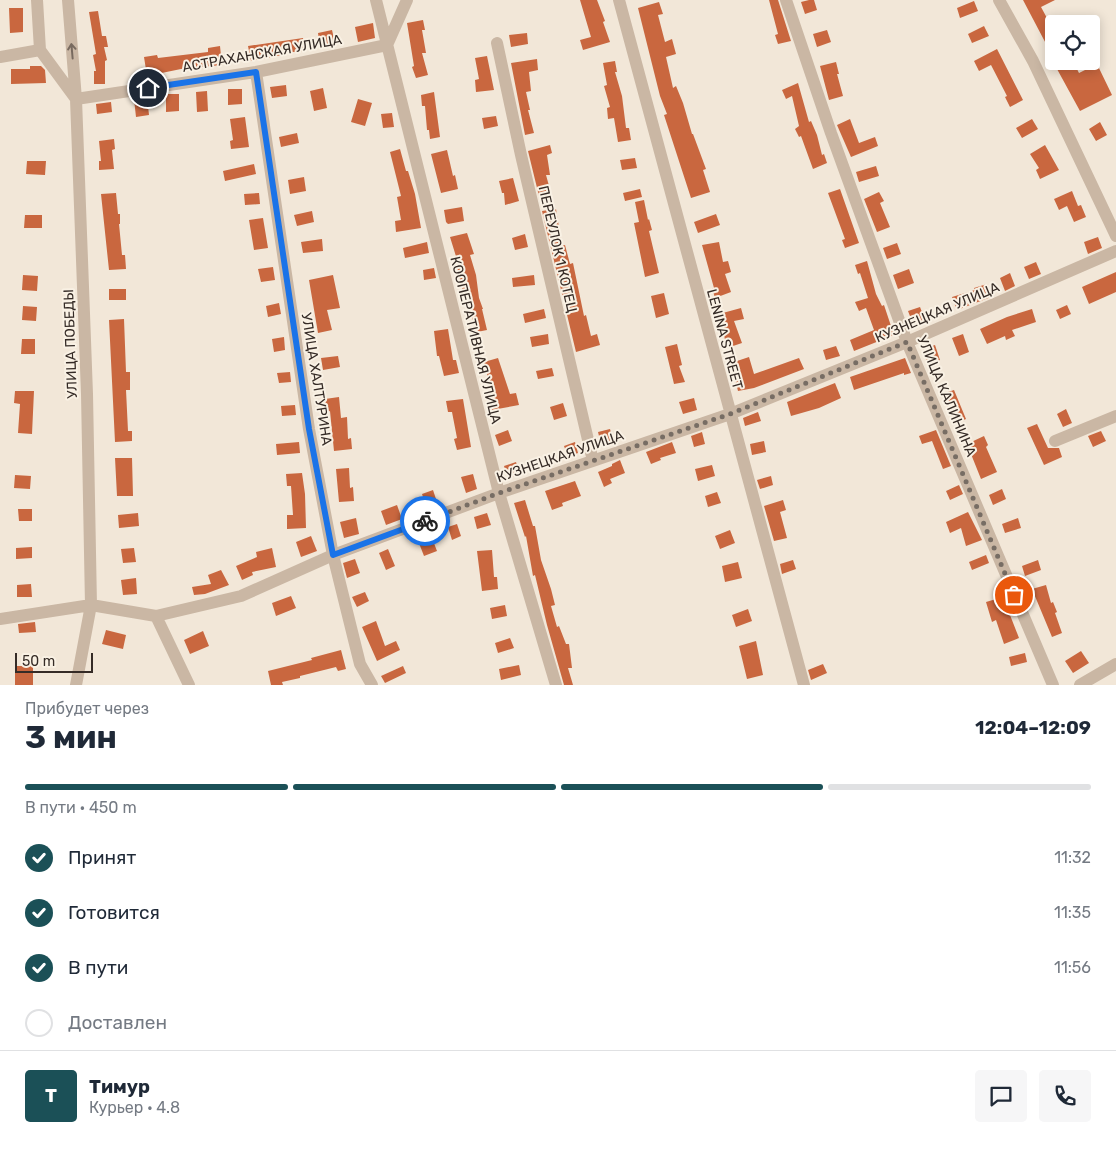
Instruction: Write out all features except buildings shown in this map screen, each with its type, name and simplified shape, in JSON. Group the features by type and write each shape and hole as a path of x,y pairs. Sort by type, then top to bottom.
{"street":[{"path":"37,0 40,50 76,99"},
{"name":"УЛИЦА ПОБЕДЫ","path":"68,0 76,99 87,394 92,605 76,685"},
{"name":"КООПЕРАТИВНАЯ УЛИЦА","path":"376,0 499,493 556,685"},
{"path":"388,45 407,0"},
{"name":"LENINA STREET","path":"618,0 804,685"},
{"name":"УЛИЦА КАЛИНИНА","path":"786,0 831,134 907,342 1053,685"},
{"path":"999,0 1033,61 1116,236"},
{"name":"ПЕРЕУЛОК 1 КОТЕЦ","path":"497,43 520,155 593,461"},
{"name":"АСТРАХАНСКАЯ УЛИЦА","path":"76,99 256,72 388,45"},
{"path":"0,57 40,50"},
{"name":"УЛИЦА ХАЛТУРИНА","path":"256,72 309,429 333,555 360,664 372,685"},
{"name":"КУЗНЕЦКАЯ УЛИЦА","path":"0,619 92,605 156,616 241,596 333,555 499,493 730,414 907,342 1116,251"},
{"path":"1055,441 1116,416"},
{"path":"156,616 188,685"},
{"path":"1080,685 1116,664"}],"way so far":[{"path":"425,521 499,493 730,414 907,342 1014,595"}],"route":[{"path":"148,88 256,72 309,429 333,555 425,521"}]}
